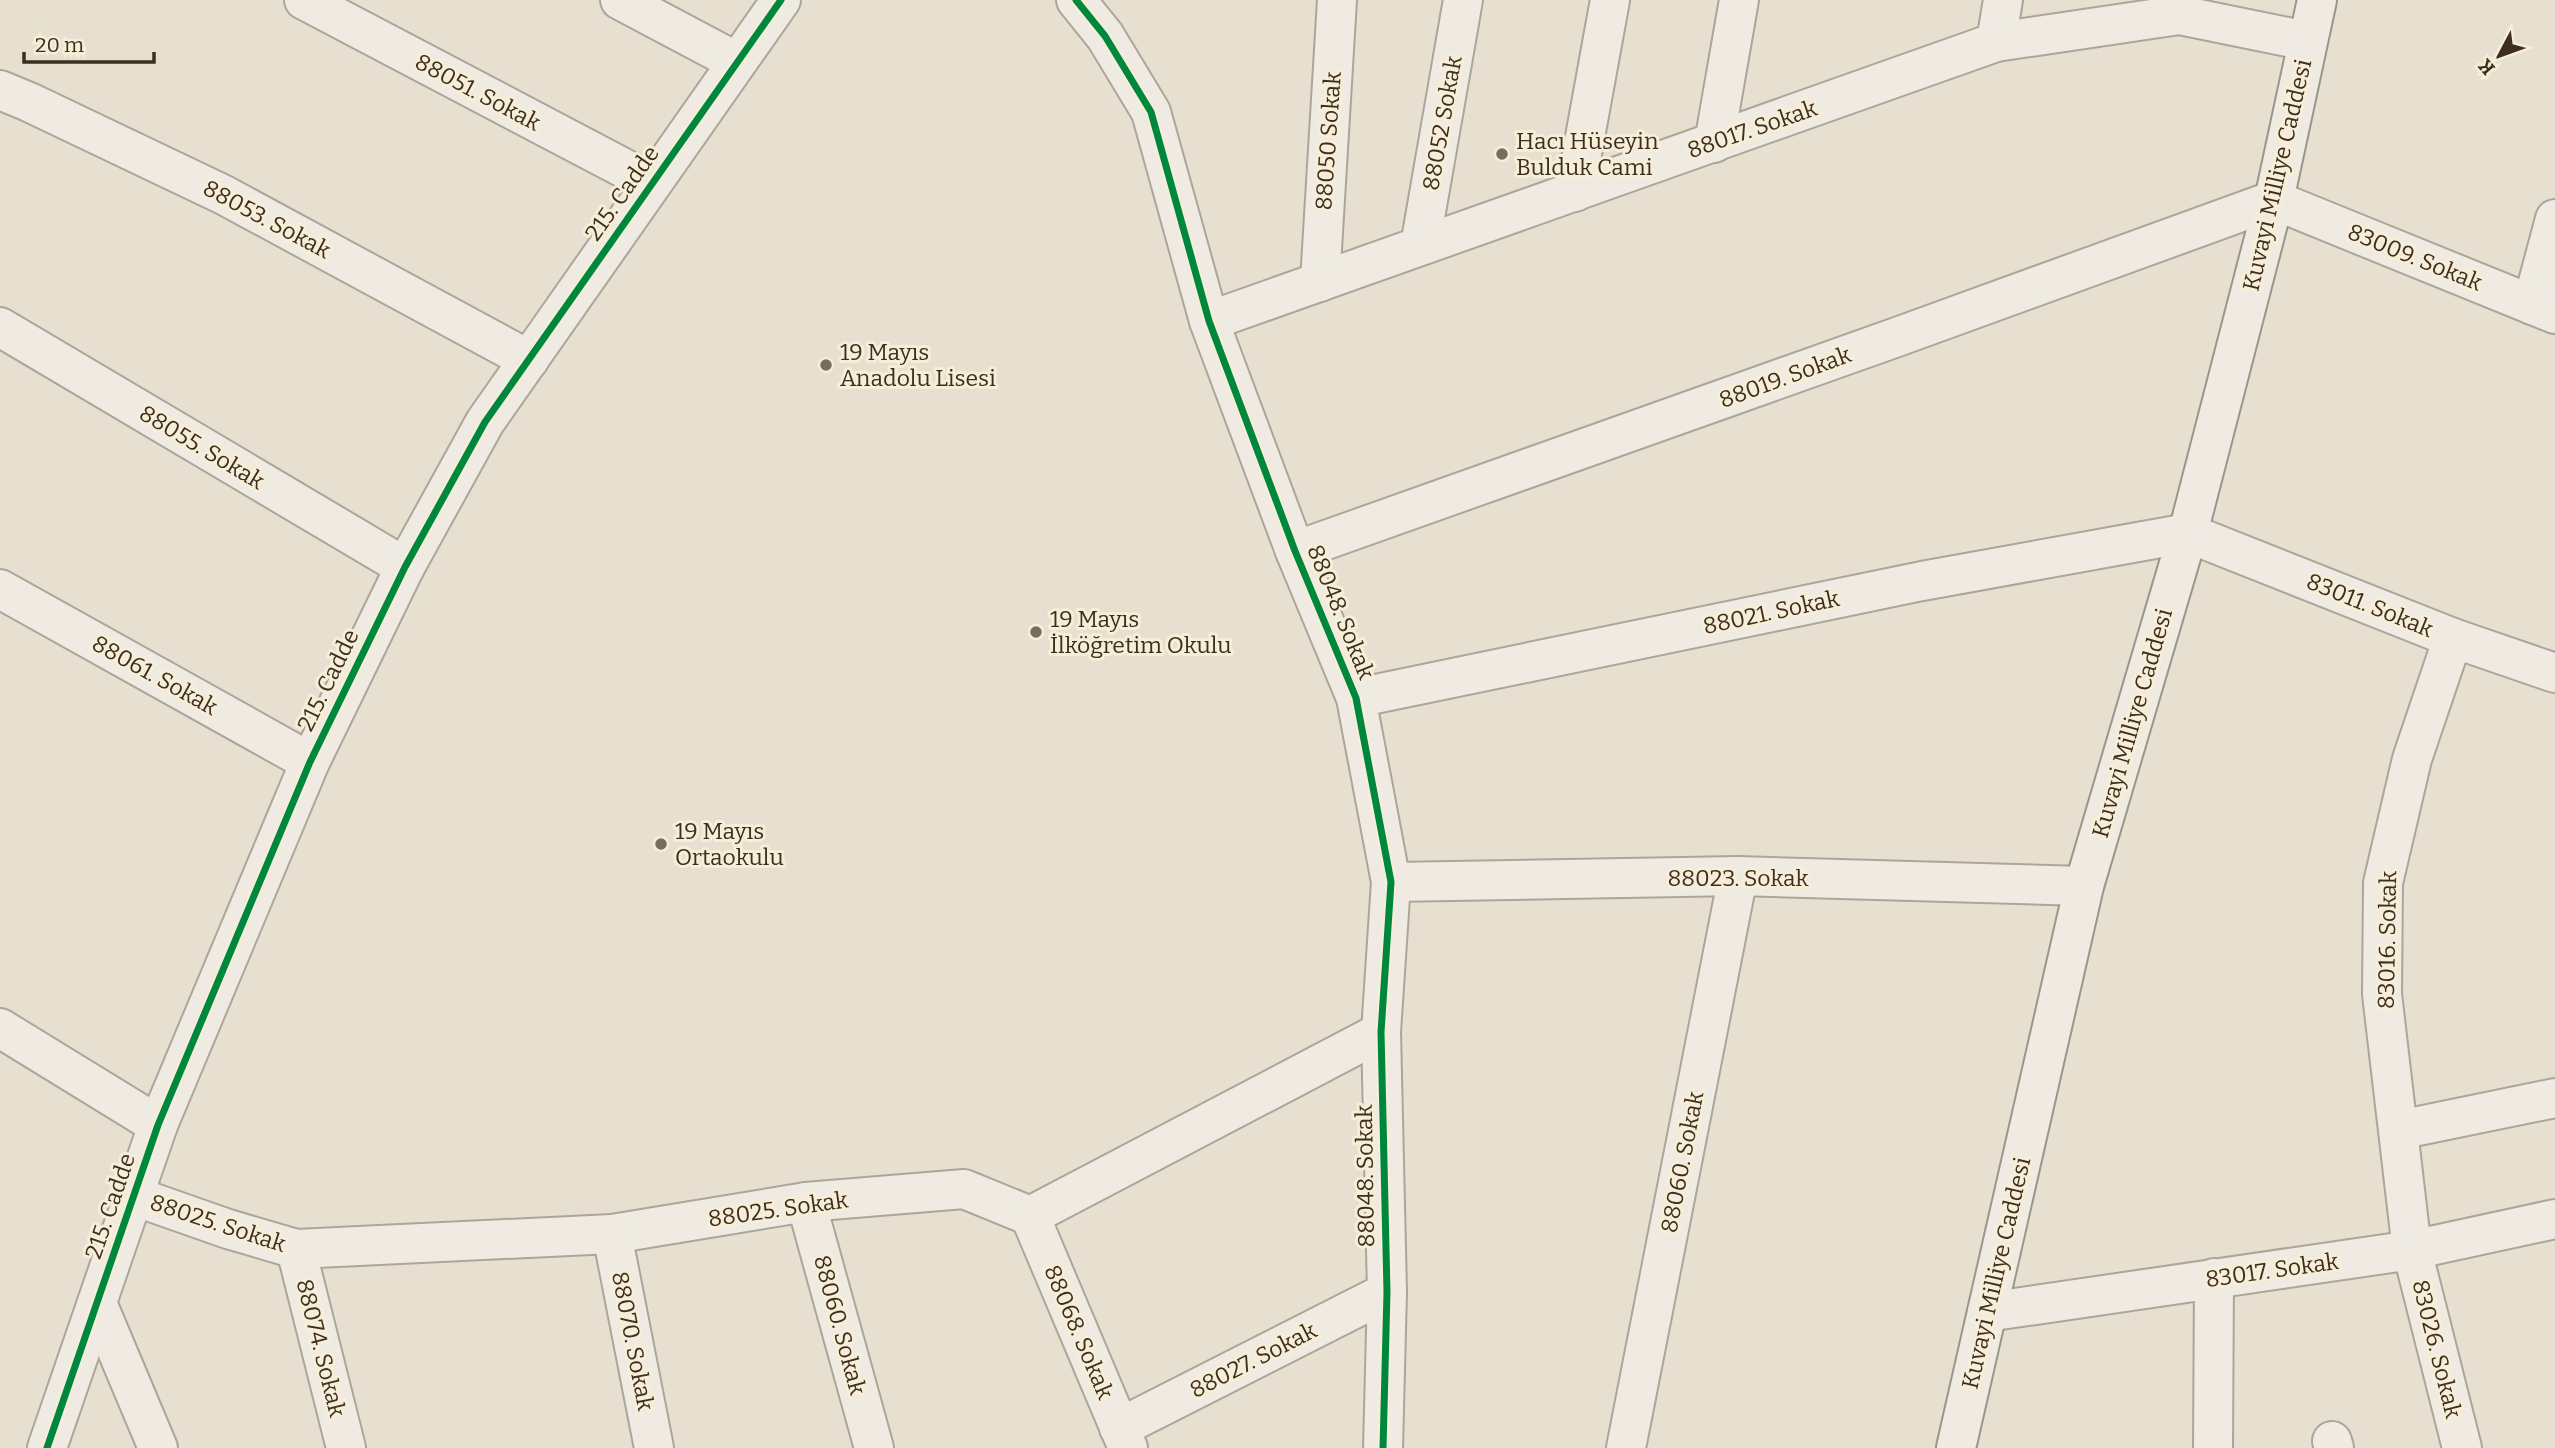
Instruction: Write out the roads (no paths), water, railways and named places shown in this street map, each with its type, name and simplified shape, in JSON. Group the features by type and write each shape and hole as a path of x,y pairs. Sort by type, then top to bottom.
{"street":[{"name":"88051. Sokak","path":"304,0 652,183"},
{"path":"620,0 737,62"},
{"name":"215. Cadde","path":"47,1448 159,1125 310,762 405,567 485,422 781,0"},
{"name":"88048. Sokak","path":"1076,0 1105,36 1151,112 1209,321 1295,551 1356,698 1391,882 1381,1032 1387,1292 1383,1448"},
{"name":"88050 Sokak","path":"1320,282 1337,0"},
{"name":"88052 Sokak","path":"1420,246 1463,0"},
{"path":"1575,192 1610,0"},
{"path":"1714,143 1740,0"},
{"path":"1996,43 2003,0"},
{"name":"Kuvayi Milliye Caddesi","path":"1956,1448 2084,886 2188,533 2274,200 2317,0"},
{"name":"88017. Sokak","path":"1209,321 1996,43 2179,15 2307,41"},
{"name":"88053. Sokak","path":"0,90 224,195 529,360"},
{"name":"83009. Sokak","path":"2274,200 2543,310"},
{"name":"88019. Sokak","path":"1295,551 2274,200"},
{"path":"2543,310 2555,219"},
{"name":"88055. Sokak","path":"0,327 405,567"},
{"name":"83011. Sokak","path":"2188,533 2453,638 2555,673"},
{"name":"88021. Sokak","path":"1356,698 1922,581 2188,533"},
{"name":"88061. Sokak","path":"0,589 310,762"},
{"name":"83016. Sokak","path":"2412,1250 2382,994 2383,883 2412,759 2453,638"},
{"name":"88023. Sokak","path":"1391,882 1738,876 2084,886"},
{"name":"88060. Sokak","path":"1626,1448 1738,876"},
{"path":"0,1028 159,1125"},
{"path":"1030,1216 1381,1032"},
{"path":"2399,1130 2555,1098"},
{"name":"88025. Sokak","path":"134,1196 228,1229 296,1249 612,1234 806,1202 964,1188 1030,1216"},
{"name":"88060. Sokak","path":"806,1202 874,1448"},
{"name":"88068. Sokak","path":"1030,1216 1124,1438"},
{"name":"83017. Sokak","path":"1987,1312 2412,1250 2555,1219"},
{"name":"88070. Sokak","path":"612,1234 654,1448"},
{"name":"88074. Sokak","path":"296,1249 346,1448"},
{"name":"83026. Sokak","path":"2412,1250 2462,1448"},
{"path":"2213,1448 2214,1278"},
{"name":"88027. Sokak","path":"1124,1438 1387,1292"},
{"path":"97,1303 159,1448"}],"place":[{"name":"Hacı Hüseyin Bulduk Cami","path":"1502,154"},
{"name":"19 Mayıs Anadolu Lisesi","path":"826,365"},
{"name":"19 Mayıs İlköğretim Okulu","path":"1036,632"},
{"name":"19 Mayıs Ortaokulu","path":"661,844"}]}
